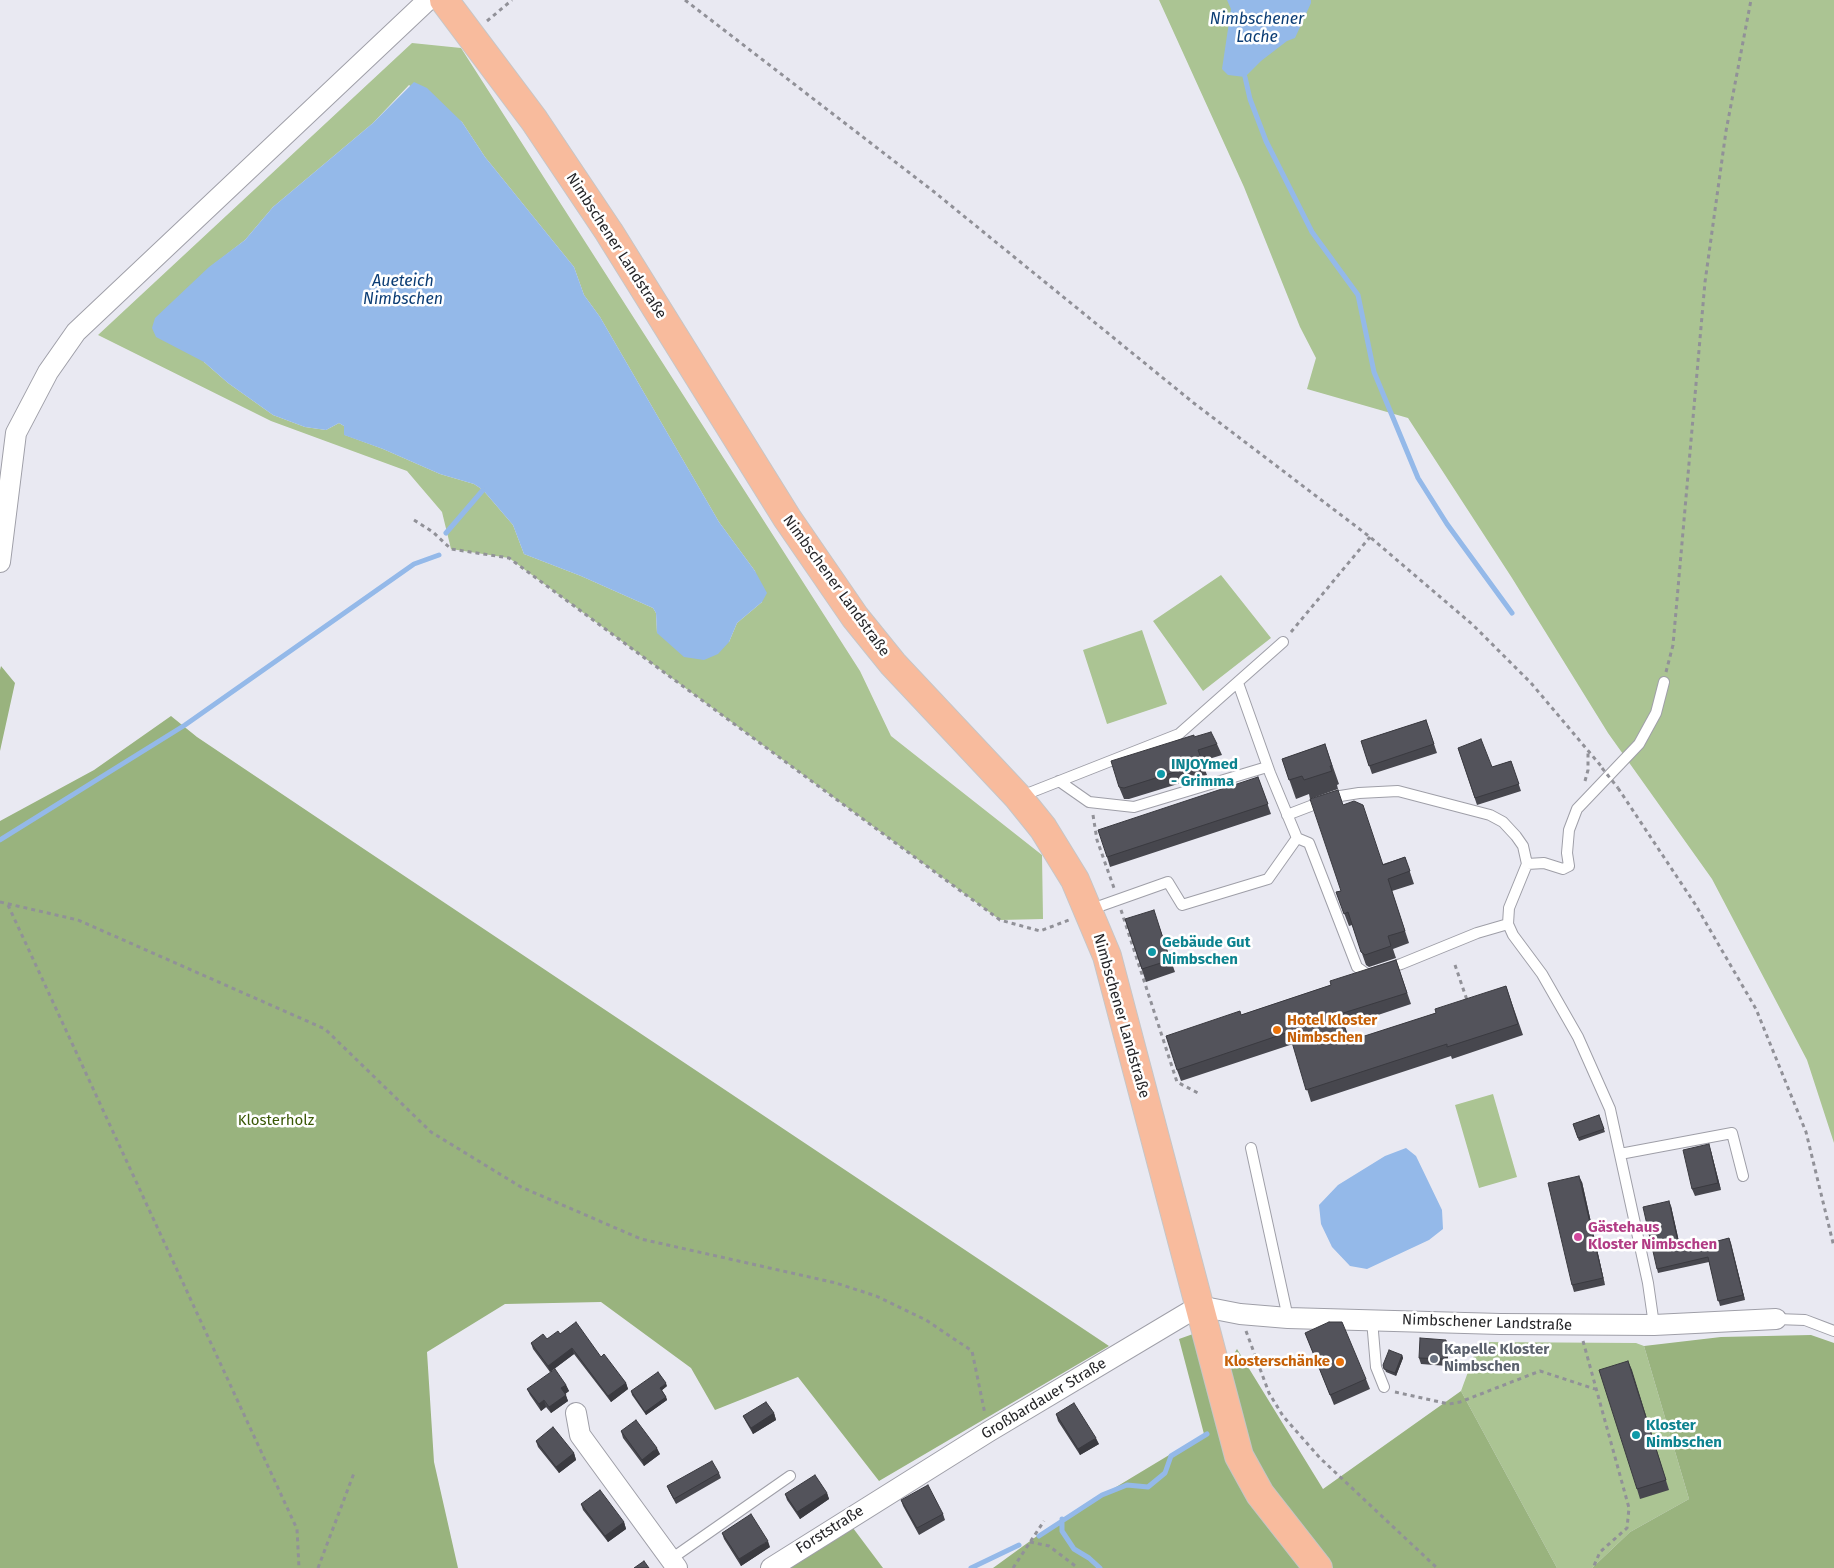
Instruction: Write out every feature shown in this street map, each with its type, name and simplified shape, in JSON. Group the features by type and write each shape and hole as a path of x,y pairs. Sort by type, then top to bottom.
{"main road":[{"name":"Nimbschener Landstraße","path":"444,0 534,120 609,232 787,518 855,617 893,664 1018,797 1043,828 1075,880 1107,956 1239,1456 1260,1494 1312,1560"}],"street":[{"path":"0,562 16,433 48,372 76,332 428,0"},
{"name":"Nimbschener Landstraße","path":"1199,1306 1240,1314 1288,1318 1580,1326 1654,1325 1776,1319"},
{"name":"Großbardauer Straße","path":"890,1492 1199,1306"},
{"path":"576,1413 580,1435 674,1564"},
{"name":"Forststraße","path":"771,1568 890,1492"}],"lane":[{"path":"1018,797 1179,734 1283,642"},
{"path":"1527,864 1544,863 1563,869 1569,866 1567,852 1569,830 1577,810 1587,796 1639,744 1656,713 1664,682"},
{"path":"1238,683 1267,767 1287,815 1297,838 1309,843 1357,967 1368,975 1508,924"},
{"path":"1059,781 1090,802 1134,807 1267,767"},
{"path":"1287,815 1334,797 1359,792 1398,791 1475,811 1497,819 1503,822 1519,841 1527,864 1509,908 1508,924 1512,935 1542,974 1578,1037 1610,1109 1648,1283 1654,1325"},
{"path":"1089,910 1168,882 1182,905 1268,879 1297,838"},
{"path":"1620,1154 1732,1133 1743,1176"},
{"path":"1251,1148 1288,1318"},
{"path":"1776,1319 1805,1320 1834,1331"},
{"path":"1372,1320 1376,1367 1384,1387"},
{"path":"674,1564 790,1476"}],"path":[{"path":"471,35 512,0"},
{"path":"685,0 933,191 1195,404 1370,537 1473,625 1531,683 1618,788 1695,904 1756,1009 1806,1132 1834,1247"},
{"path":"1664,682 1673,645 1705,282 1726,131 1751,0"},
{"path":"414,520 433,532 451,549 509,558 1000,920 1040,931 1058,925 1089,910"},
{"path":"1283,642 1370,537"},
{"path":"1587,796 1585,780 1588,770 1588,751"},
{"path":"1090,802 1096,826 1097,840 1177,1082 1198,1092"},
{"path":"0,902 78,920 325,1029 431,1132 521,1187 640,1240 836,1283 876,1296 926,1320 972,1351 988,1432"},
{"path":"7,904 296,1528 300,1568"},
{"path":"1455,965 1470,1011"},
{"path":"1240,1314 1261,1375 1283,1416 1320,1458 1437,1568"},
{"path":"1580,1326 1629,1508 1627,1528 1600,1552 1593,1568"},
{"path":"1384,1387 1402,1394 1449,1404 1460,1402 1540,1371 1596,1390"},
{"path":"318,1568 354,1473"},
{"path":"1013,1568 1044,1521"},
{"path":"1030,1542 1049,1546 1078,1568"}],"green space":[{"path":"1159,0 1834,0 1834,1143 1807,1060 1712,879 1608,733 1512,578 1408,418 1307,389 1316,358 1300,327 1244,187"},
{"path":"412,43 461,48 860,671 891,736 1042,855 1043,919 1000,920 509,558 451,549 442,512 407,471 271,421 98,335","holes":["409,85 462,122 485,157 574,267 584,295 600,317 719,522 755,571 762,602 737,623 729,642 657,633 656,613 653,608 581,576 524,554 513,525 483,490 474,484 440,474 345,435 344,426 339,423 326,430 305,427 273,415 228,383 204,362 209,268 245,240 273,207 373,123"]},
{"path":"1221,575 1271,638 1203,691 1153,621"},
{"path":"1142,630 1167,704 1107,724 1083,650"},
{"path":"1,666 15,683 0,751 0,670"},
{"name":"Klosterholz","path":"171,716 197,737 1109,1346 879,1481 798,1377 715,1410 691,1368 601,1302 505,1304 427,1352 434,1462 458,1568 0,1568 0,821 94,770"},
{"path":"1493,1094 1517,1177 1479,1188 1455,1105"},
{"path":"1193,1334 1207,1371 1306,1568 993,1568 1048,1528 1204,1434 1179,1339"},
{"path":"1811,1335 1834,1343 1834,1568 1592,1568 1630,1532 1689,1499 1644,1346 1721,1337"},
{"path":"1479,1342 1636,1343 1644,1346 1689,1499 1630,1532 1592,1568 1557,1568 1461,1391"},
{"path":"1237,1349 1323,1489 1461,1391 1557,1568 1330,1568 1267,1489 1231,1398 1230,1360"},
{"path":"853,1528 883,1568 787,1568"}],"water":[{"name":"Nimbschener Lache","path":"1227,0 1311,0 1311,3 1295,38 1287,41 1261,61 1245,77 1228,75 1222,69 1231,9"},
{"name":"Aueteich Nimbschen","path":"414,82 427,88 462,122 485,157 574,267 584,295 600,317 719,522 755,571 767,593 762,602 737,623 729,642 718,654 704,660 684,657 657,633 656,613 653,608 581,576 524,554 513,525 483,490 474,484 440,474 383,449 344,435 344,426 339,423 326,430 305,427 273,415 228,383 204,362 156,337 152,328 155,318 209,267 245,240 273,207 373,123"},
{"path":"1406,1148 1416,1156 1442,1210 1443,1229 1429,1240 1367,1269 1350,1266 1332,1247 1321,1224 1319,1205 1338,1185 1385,1156"}],"building":[{"path":"1426,720 1434,744 1369,766 1361,741"},
{"path":"1211,732 1217,744 1198,750 1203,763 1124,788 1119,787 1111,761 1194,735 1194,737"},
{"path":"1481,739 1492,767 1511,761 1519,784 1475,798 1458,748"},
{"path":"1325,744 1332,771 1304,780 1302,776 1289,780 1282,759"},
{"path":"1258,777 1268,804 1107,857 1098,830"},
{"path":"1338,790 1343,805 1354,801 1363,805 1383,865 1405,857 1410,871 1388,879 1405,931 1388,936 1391,946 1365,955 1361,952 1348,912 1344,914 1336,892 1341,891 1310,799"},
{"name":"Gebäude Gut Nimbschen","path":"1154,910 1170,960 1142,969 1125,919"},
{"path":"1396,960 1407,993 1340,1014 1349,1041 1436,1013 1435,1009 1506,986 1518,1024 1447,1047 1447,1044 1306,1090 1289,1032 1177,1070 1166,1036 1240,1011 1241,1015 1331,985 1330,981"},
{"path":"1599,1115 1604,1129 1578,1138 1573,1124"},
{"path":"1709,1144 1718,1183 1692,1189 1683,1150"},
{"name":"Gästehaus Kloster Nimbschen","path":"1579,1176 1603,1278 1572,1285 1548,1183"},
{"path":"1669,1201 1680,1251 1729,1238 1743,1295 1718,1301 1708,1257 1657,1269 1643,1207"},
{"path":"576,1322 601,1357 604,1354 626,1383 608,1396 572,1348 548,1366 531,1343 543,1334 547,1339 558,1331 560,1334"},
{"name":"Klosterschänke","path":"1329,1322 1342,1322 1366,1379 1330,1395 1305,1333"},
{"path":"1420,1338 1446,1340 1445,1359 1419,1358"},
{"path":"1389,1350 1402,1355 1395,1373 1384,1369 1383,1365"},
{"name":"Kloster Nimbschen","path":"1628,1361 1666,1480 1637,1489 1599,1370"},
{"path":"555,1369 566,1385 561,1388 566,1395 549,1407 544,1400 539,1404 527,1389"},
{"path":"658,1372 666,1383 660,1388 666,1397 645,1412 631,1391"},
{"path":"766,1402 774,1413 751,1428 743,1416"},
{"path":"1074,1403 1096,1438 1078,1449 1056,1414"},
{"path":"636,1420 657,1448 642,1460 621,1431"},
{"path":"553,1427 574,1453 556,1467 536,1441"},
{"path":"712,1461 719,1473 674,1499 667,1486"},
{"path":"815,1475 827,1493 797,1512 785,1494"},
{"path":"928,1485 943,1514 917,1528 901,1500"},
{"path":"600,1490 624,1522 605,1536 581,1504"},
{"path":"751,1514 768,1541 739,1559 722,1533"},
{"path":"644,1561 649,1568 634,1568"}],"waterway":[{"path":"1245,77 1250,99 1266,141 1312,232 1358,295 1374,372 1418,478 1447,524 1512,613"},
{"path":"446,533 483,490"},
{"path":"0,840 185,725 414,564 439,555"},
{"path":"1039,1536 1102,1495 1127,1485 1148,1487 1165,1473 1171,1456 1207,1434"},
{"path":"1062,1519 1062,1531 1074,1549 1089,1558 1100,1568"},
{"path":"971,1568 1019,1545"}],"place":[{"name":"INJOYmed - Grimma","path":"1161,774"},
{"name":"Gebäude Gut Nimbschen","path":"1152,952"},
{"name":"Hotel Kloster Nimbschen","path":"1277,1030"},
{"name":"Gästehaus Kloster Nimbschen","path":"1578,1237"},
{"name":"Kapelle Kloster Nimbschen","path":"1434,1359"},
{"name":"Klosterschänke","path":"1340,1362"},
{"name":"Kloster Nimbschen","path":"1636,1435"}]}
